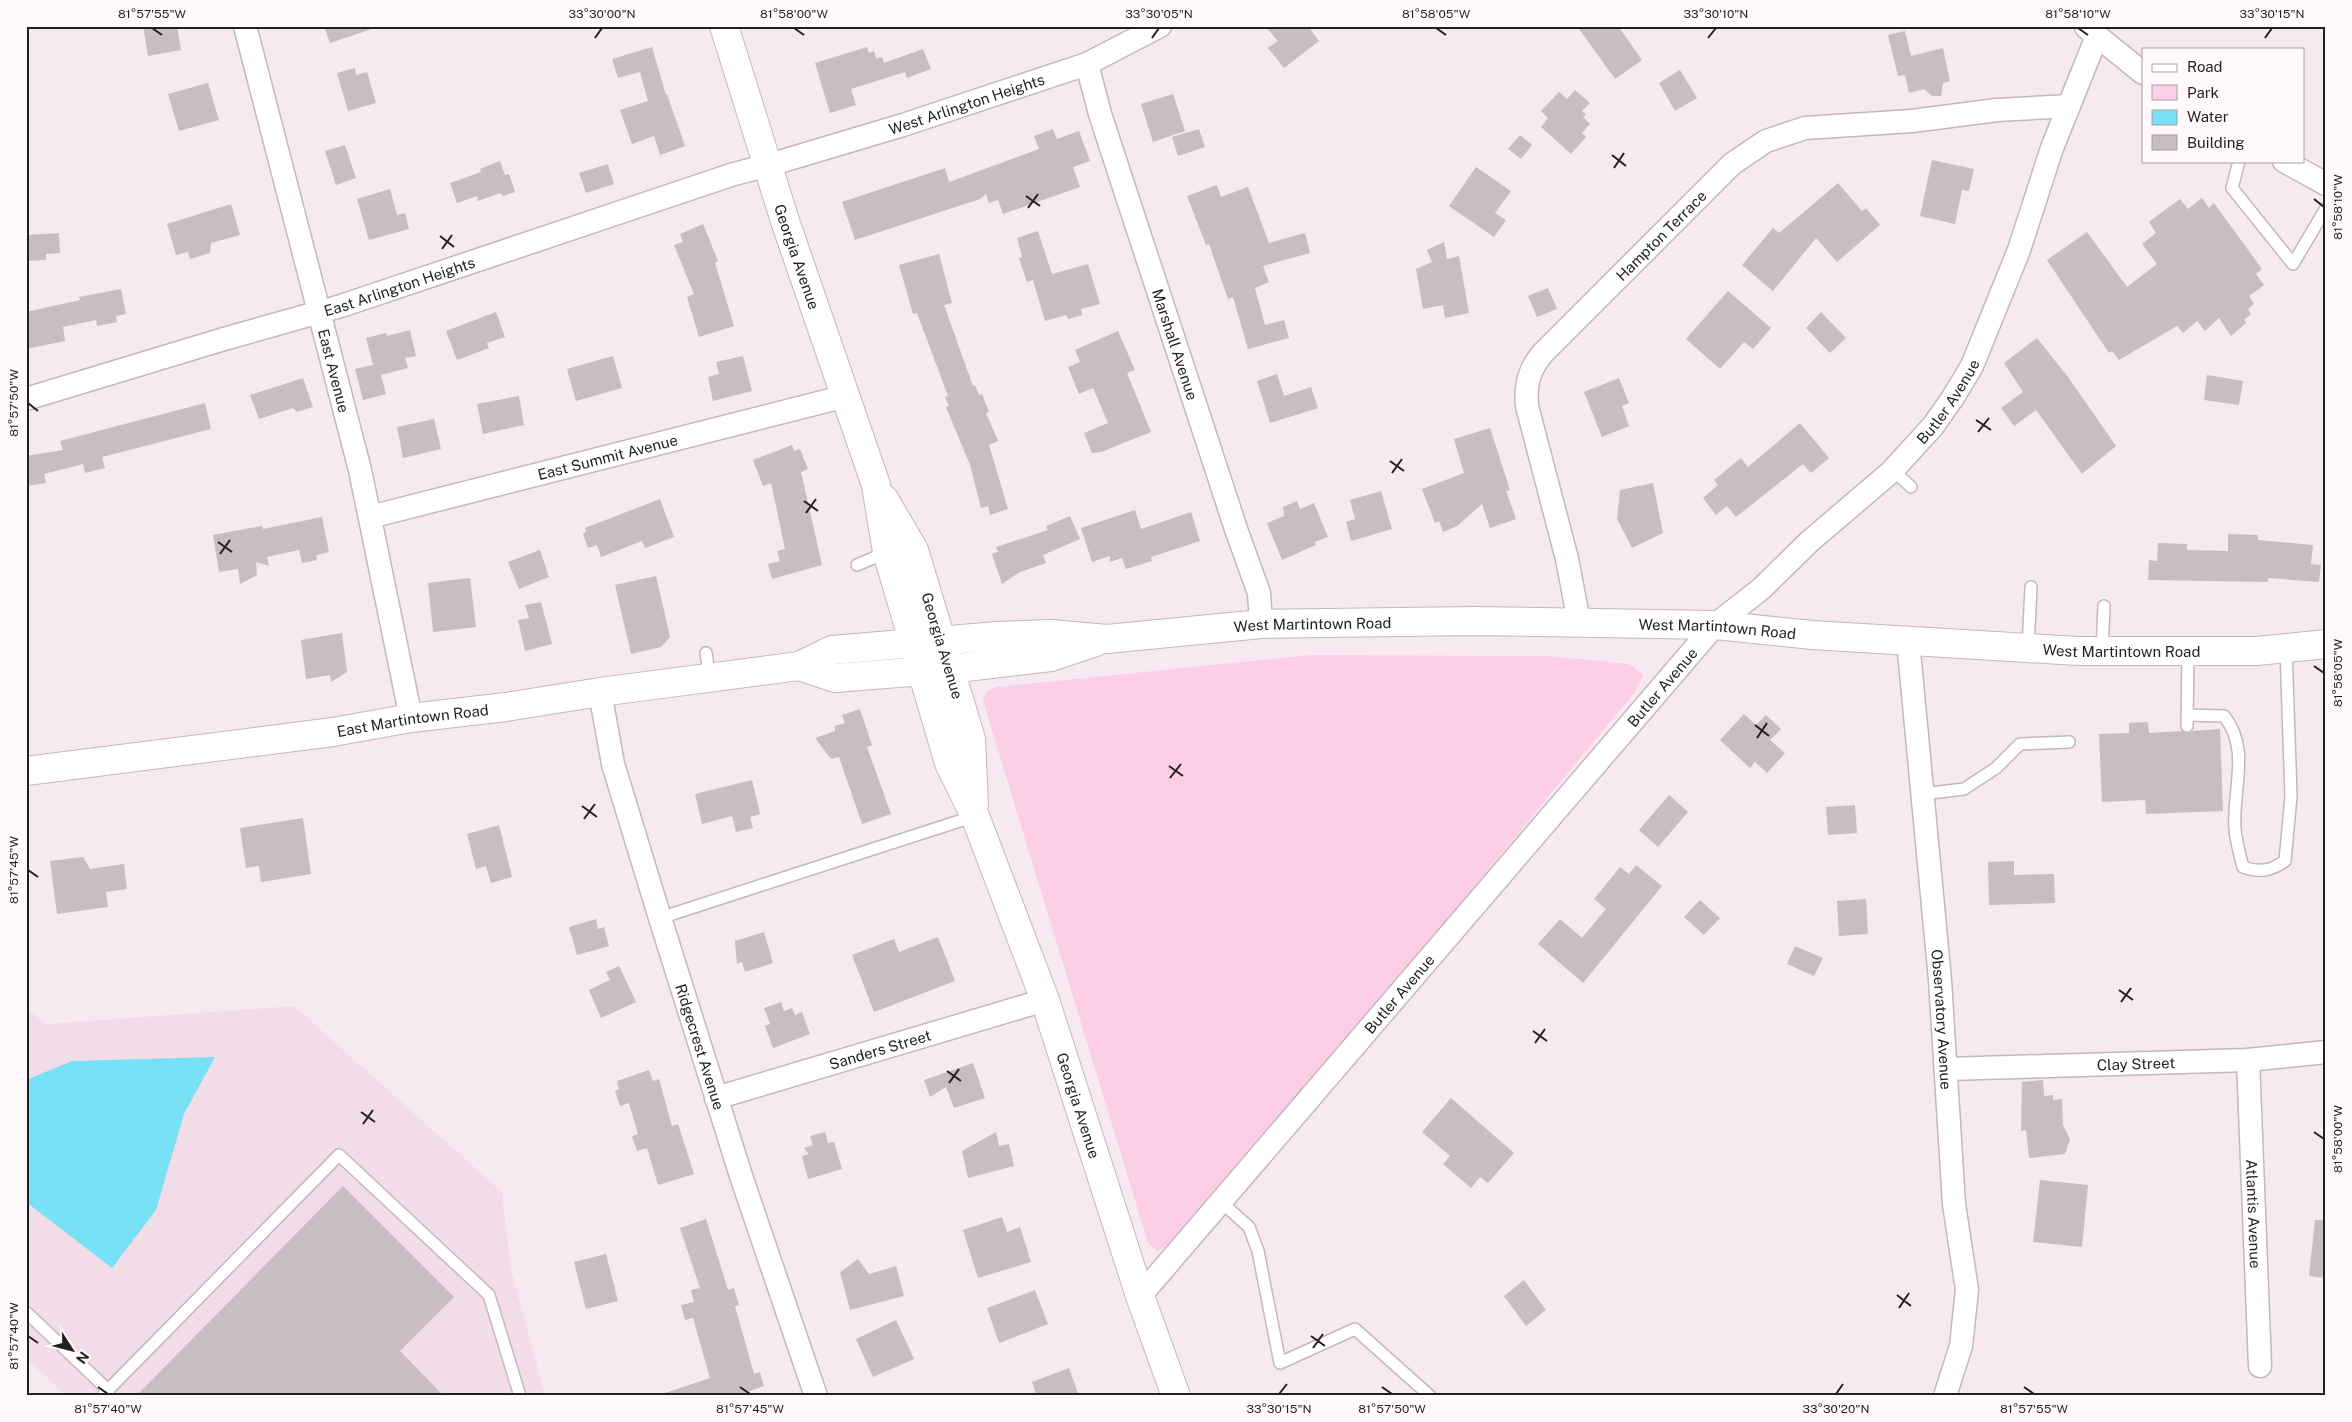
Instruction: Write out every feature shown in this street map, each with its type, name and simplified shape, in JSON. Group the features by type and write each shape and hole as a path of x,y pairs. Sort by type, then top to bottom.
{"main road":[{"name":"Georgia Avenue","path":"724,26 769,165 785,222 876,485 887,552 949,763 975,816 1045,1000 1140,1296 1176,1396"},
{"name":"Georgia Avenue","path":"876,485 914,550 950,669 970,740 975,816"},
{"name":"West Martintown Road","path":"941,641 1051,634 1107,639 1261,624 1474,621 1715,625 1908,641 2102,651 2257,651 2326,644"},
{"name":"West Martintown Road","path":"922,671 1051,657 1107,639"},
{"name":"East Martintown Road","path":"799,666 832,650 941,641"},
{"name":"East Martintown Road","path":"26,771 333,732 410,718 506,707 600,692 708,666 799,666 835,678 922,671"}],"street":[{"name":"East Avenue","path":"245,26 360,470 410,718"},
{"name":"West Arlington Heights","path":"769,165 903,125 1087,64 1160,26"},
{"path":"2091,31 2142,72"},
{"name":"Butler Avenue","path":"1140,1296 1715,625 1761,589 1810,541 1892,470 1933,426 1972,366 2019,250 2052,148 2068,106 2091,31"},
{"name":"Marshall Avenue","path":"1087,64 1100,114 1237,532 1259,593 1261,624"},
{"name":"Hampton Terrace","path":"1579,622 1567,559 1527,406 1526,394 1529,376 1543,353 1732,164 1766,141 1785,134 1812,128 1912,121 1997,110 2068,106"},
{"path":"2286,162 2326,184"},
{"name":"East Arlington Heights","path":"26,398 318,313 734,174 769,165"},
{"name":"East Summit Avenue","path":"370,517 846,396"},
{"name":"Observatory Avenue","path":"1908,641 1946,1070 1954,1204 1967,1290 1961,1346 1945,1396"},
{"name":"Ridgecrest Avenue","path":"600,692 613,764 660,918 716,1098 816,1396"},
{"name":"Sanders Street","path":"716,1098 1045,1000"},
{"name":"Clay Street","path":"1946,1070 2248,1060 2326,1052"},
{"name":"Atlantis Avenue","path":"2248,1060 2260,1366"}],"lane":[{"path":"2239,162 2232,188 2293,264 2326,208"},
{"path":"1892,470 1911,487"},
{"path":"857,565 887,552"},
{"path":"2028,648 2030,587"},
{"path":"2102,651 2104,606"},
{"path":"2188,652 2187,721 2224,716 2232,725 2239,748 2239,782 2235,828 2242,867 2256,872 2272,870 2285,861 2291,796 2286,648"},
{"path":"1922,794 1964,789 1996,768 2020,744 2069,742"},
{"path":"660,918 975,816"},
{"path":"26,1312 105,1393 339,1155 489,1296 520,1396"},
{"path":"1221,1202 1249,1227 1258,1251 1280,1363 1355,1329 1430,1396"}],"shaded area":[{"path":"294,1006 502,1192 511,1269 545,1396 67,1396 26,1358 26,1009 47,1024"}],"green space":[{"path":"1311,655 1550,656 1629,664 1643,675 1635,692 1255,1152 1168,1246 1157,1251 1148,1243 983,701 986,692 996,687"}],"water":[{"path":"215,1057 184,1114 156,1210 112,1268 26,1202 26,1080 72,1061"}],"building":[{"path":"143,26 177,26 181,50 148,56"},
{"path":"324,26 371,26 372,29 330,43"},
{"path":"1265,26 1308,26 1319,41 1284,68 1268,48 1278,41"},
{"path":"1577,26 1618,26 1642,60 1615,79"},
{"path":"1905,31 1911,56 1943,48 1950,81 1943,83 1941,96 1932,96 1924,89 1909,93 1905,75 1898,76 1888,35"},
{"path":"652,47 666,95 685,146 660,155 654,136 632,144 620,110 648,101 640,72 618,78 612,59"},
{"path":"867,47 869,53 874,51 876,58 882,57 884,63 923,49 931,69 907,78 905,72 851,89 856,105 830,113 815,63"},
{"path":"355,68 356,75 367,72 376,103 348,111 337,73"},
{"path":"1680,70 1697,98 1675,111 1659,83"},
{"path":"208,83 219,120 179,131 168,94"},
{"path":"1575,90 1590,103 1582,111 1586,114 1583,117 1590,124 1582,133 1586,137 1571,154 1541,127 1548,118 1541,111 1559,92 1567,99"},
{"path":"1173,94 1185,131 1153,142 1141,104"},
{"path":"1053,129 1057,139 1079,131 1090,161 1073,167 1080,187 1003,214 998,200 989,203 986,194 980,199 855,240 842,202 945,168 949,182 1039,149 1034,136"},
{"path":"1199,129 1205,147 1178,156 1172,137"},
{"path":"1520,135 1532,145 1521,159 1508,149"},
{"path":"345,145 356,178 336,185 325,151"},
{"path":"1932,160 1974,169 1969,191 1962,190 1955,224 1920,216"},
{"path":"500,161 505,175 509,174 515,192 503,196 500,193 478,201 477,196 457,203 450,183 481,172 480,169"},
{"path":"608,164 614,184 586,193 579,173"},
{"path":"1476,167 1511,191 1495,213 1506,220 1494,237 1449,206"},
{"path":"1838,183 1862,211 1866,208 1880,225 1837,262 1816,238 1773,291 1742,265 1773,228 1779,233"},
{"path":"1217,185 1221,197 1248,187 1269,243 1305,233 1310,253 1263,266 1269,282 1255,288 1265,325 1284,320 1289,338 1248,349 1233,297 1228,299 1209,244 1206,245 1187,196"},
{"path":"390,189 397,215 405,213 409,229 369,240 357,199"},
{"path":"2202,198 2209,208 2214,203 2262,269 2256,274 2264,285 2249,296 2254,304 2248,309 2251,314 2244,320 2246,323 2231,336 2219,318 2205,331 2197,321 2183,333 2177,326 2119,360 2112,351 2109,353 2047,260 2087,232 2127,287 2157,264 2142,244 2156,233 2149,222 2180,199 2188,209"},
{"path":"231,204 240,235 211,243 210,253 190,259 188,252 176,255 167,224"},
{"path":"703,224 718,261 715,263 734,326 699,337 687,297 694,294 674,245 683,242 680,234"},
{"path":"1038,231 1052,274 1088,264 1100,304 1081,309 1082,315 1068,319 1066,315 1045,321 1033,280 1027,282 1019,258 1022,257 1017,238"},
{"path":"59,233 60,253 46,254 46,260 26,261 26,235"},
{"path":"1444,242 1447,259 1459,256 1469,313 1445,318 1443,305 1423,309 1416,269 1432,262 1427,250"},
{"path":"939,254 952,303 944,305 973,386 975,385 979,395 982,394 989,412 986,413 998,441 989,445 1008,509 990,515 988,506 981,508 970,465 946,407 949,406 945,397 948,396 917,313 913,314 899,265"},
{"path":"1548,288 1557,309 1537,317 1528,296"},
{"path":"121,289 126,314 116,316 117,322 97,326 96,320 63,327 65,341 26,349 26,312 80,300 79,297"},
{"path":"1728,291 1771,328 1753,349 1744,342 1720,369 1686,339"},
{"path":"496,312 505,337 487,343 489,348 457,360 446,331"},
{"path":"1821,312 1846,338 1830,353 1806,328"},
{"path":"410,330 416,356 405,358 408,368 381,375 386,394 363,400 355,369 373,365 366,338 386,333 387,336"},
{"path":"1118,331 1135,370 1127,373 1151,432 1101,452 1092,453 1084,433 1108,423 1093,388 1079,394 1068,367 1080,362 1075,350"},
{"path":"2037,338 2068,377 2116,446 2082,474 2036,410 2014,426 2001,408 2023,392 2004,363"},
{"path":"613,356 622,388 576,401 567,369"},
{"path":"743,356 752,391 713,401 708,377 719,374 716,362"},
{"path":"1277,374 1284,396 1311,387 1318,408 1270,423 1257,381"},
{"path":"2207,375 2243,381 2239,405 2204,400"},
{"path":"303,378 313,407 297,412 293,408 259,419 250,395"},
{"path":"1619,378 1629,403 1622,406 1629,426 1602,437 1584,392"},
{"path":"519,396 524,425 483,434 477,404"},
{"path":"205,403 211,429 102,457 105,468 85,473 83,464 44,474 46,483 26,486 26,456 63,450 60,441"},
{"path":"434,419 441,449 403,458 397,427"},
{"path":"1800,423 1829,458 1811,473 1803,464 1736,517 1727,506 1716,515 1703,498 1718,485 1714,480 1741,458 1748,467"},
{"path":"1490,428 1510,490 1506,491 1516,519 1490,528 1482,504 1457,526 1443,532 1439,521 1435,523 1422,489 1464,473 1454,439"},
{"path":"792,445 794,451 800,449 808,469 801,472 822,565 772,579 768,564 780,561 777,551 785,549 771,483 763,486 753,460"},
{"path":"1653,483 1663,533 1632,548 1617,519 1620,490"},
{"path":"1381,491 1392,529 1351,541 1346,522 1355,519 1350,500"},
{"path":"660,499 674,537 645,548 642,541 601,557 597,545 588,548 583,534 586,532 585,528"},
{"path":"1297,501 1300,509 1314,503 1328,537 1315,542 1316,545 1282,560 1267,523 1284,516 1283,507"},
{"path":"1135,510 1141,529 1191,512 1200,541 1151,557 1152,561 1126,569 1122,558 1110,562 1110,556 1092,562 1081,528"},
{"path":"1070,516 1080,539 1043,555 1046,563 1020,572 1002,584 992,554 998,552 996,547 1048,530 1046,526"},
{"path":"322,517 329,552 316,555 317,560 302,563 299,550 267,557 269,566 256,562 257,575 240,584 238,569 219,572 213,535 262,526 263,529"},
{"path":"2228,534 2258,535 2258,540 2313,545 2311,564 2321,565 2319,582 2268,578 2268,582 2148,580 2149,560 2157,561 2158,543 2187,544 2187,550 2228,551"},
{"path":"540,550 549,577 519,589 508,562"},
{"path":"656,576 670,637 661,647 631,654 615,585"},
{"path":"470,578 476,627 433,632 428,583"},
{"path":"541,602 552,644 525,651 518,620 529,618 525,605"},
{"path":"342,633 347,672 331,682 330,675 306,679 301,640"},
{"path":"860,709 872,745 867,747 891,814 862,824 839,757 831,759 815,738 835,731 835,726 845,723 842,715"},
{"path":"1744,714 1756,725 1766,715 1781,729 1770,740 1785,753 1767,773 1755,762 1750,768 1720,740"},
{"path":"2148,722 2149,733 2182,731 2187,733 2220,729 2223,811 2146,814 2145,800 2102,802 2099,734 2129,733 2129,723"},
{"path":"752,780 760,814 750,817 753,828 736,832 732,816 702,824 695,794"},
{"path":"1669,795 1688,812 1658,847 1639,830"},
{"path":"1855,805 1857,833 1828,835 1826,807"},
{"path":"303,818 311,874 261,882 259,866 246,868 240,828"},
{"path":"499,825 512,877 491,883 486,866 476,869 467,834"},
{"path":"83,857 90,869 124,864 127,889 106,892 108,907 57,914 50,861"},
{"path":"2014,861 2014,875 2054,874 2055,903 1989,905 1988,862"},
{"path":"1636,865 1662,886 1583,983 1538,944 1560,919 1582,938 1606,909 1594,899 1620,867 1629,874"},
{"path":"1866,899 1868,934 1839,936 1837,901"},
{"path":"1700,900 1720,918 1704,935 1684,917"},
{"path":"596,919 598,929 604,927 609,946 577,955 569,927"},
{"path":"764,932 773,963 745,972 742,962 737,964 735,941"},
{"path":"938,937 955,981 874,1012 852,955 894,939 899,952"},
{"path":"1795,946 1823,958 1814,976 1787,964"},
{"path":"619,966 636,1002 601,1018 589,990 610,980 606,972"},
{"path":"781,1002 784,1011 792,1008 795,1015 802,1012 810,1034 773,1048 765,1026 770,1024 764,1008"},
{"path":"973,1063 985,1098 954,1108 946,1087 930,1097 924,1080"},
{"path":"649,1070 653,1081 659,1079 672,1126 678,1124 694,1174 658,1185 647,1148 637,1151 632,1136 638,1134 629,1103 620,1106 615,1091 619,1089 617,1081"},
{"path":"2043,1080 2044,1096 2053,1095 2053,1100 2062,1099 2063,1125 2070,1139 2065,1154 2029,1158 2026,1130 2021,1131 2022,1082"},
{"path":"1451,1098 1514,1153 1488,1183 1480,1177 1471,1188 1443,1164 1450,1156 1422,1132"},
{"path":"825,1132 828,1143 834,1142 842,1169 808,1179 802,1156 809,1154 804,1148 813,1145 810,1136"},
{"path":"996,1132 999,1146 1009,1144 1014,1166 968,1178 962,1151"},
{"path":"2040,1180 2088,1185 2082,1247 2033,1242"},
{"path":"343,1186 454,1297 400,1351 444,1396 136,1396"},
{"path":"1002,1217 1007,1232 1020,1227 1031,1262 978,1278 963,1230"},
{"path":"706,1219 728,1290 734,1288 739,1305 735,1306 754,1374 760,1372 764,1386 736,1396 665,1396 665,1393 710,1378 693,1318 685,1320 681,1305 694,1302 691,1290 700,1288 680,1228"},
{"path":"2315,1220 2326,1220 2326,1278 2309,1276"},
{"path":"606,1254 618,1301 586,1309 574,1262"},
{"path":"858,1259 869,1274 896,1266 904,1296 850,1310 840,1272"},
{"path":"1524,1280 1546,1310 1526,1326 1504,1296"},
{"path":"1035,1290 1048,1324 999,1343 987,1308"},
{"path":"896,1320 914,1359 873,1377 856,1339"},
{"path":"1069,1368 1079,1396 1037,1396 1032,1382"}]}
